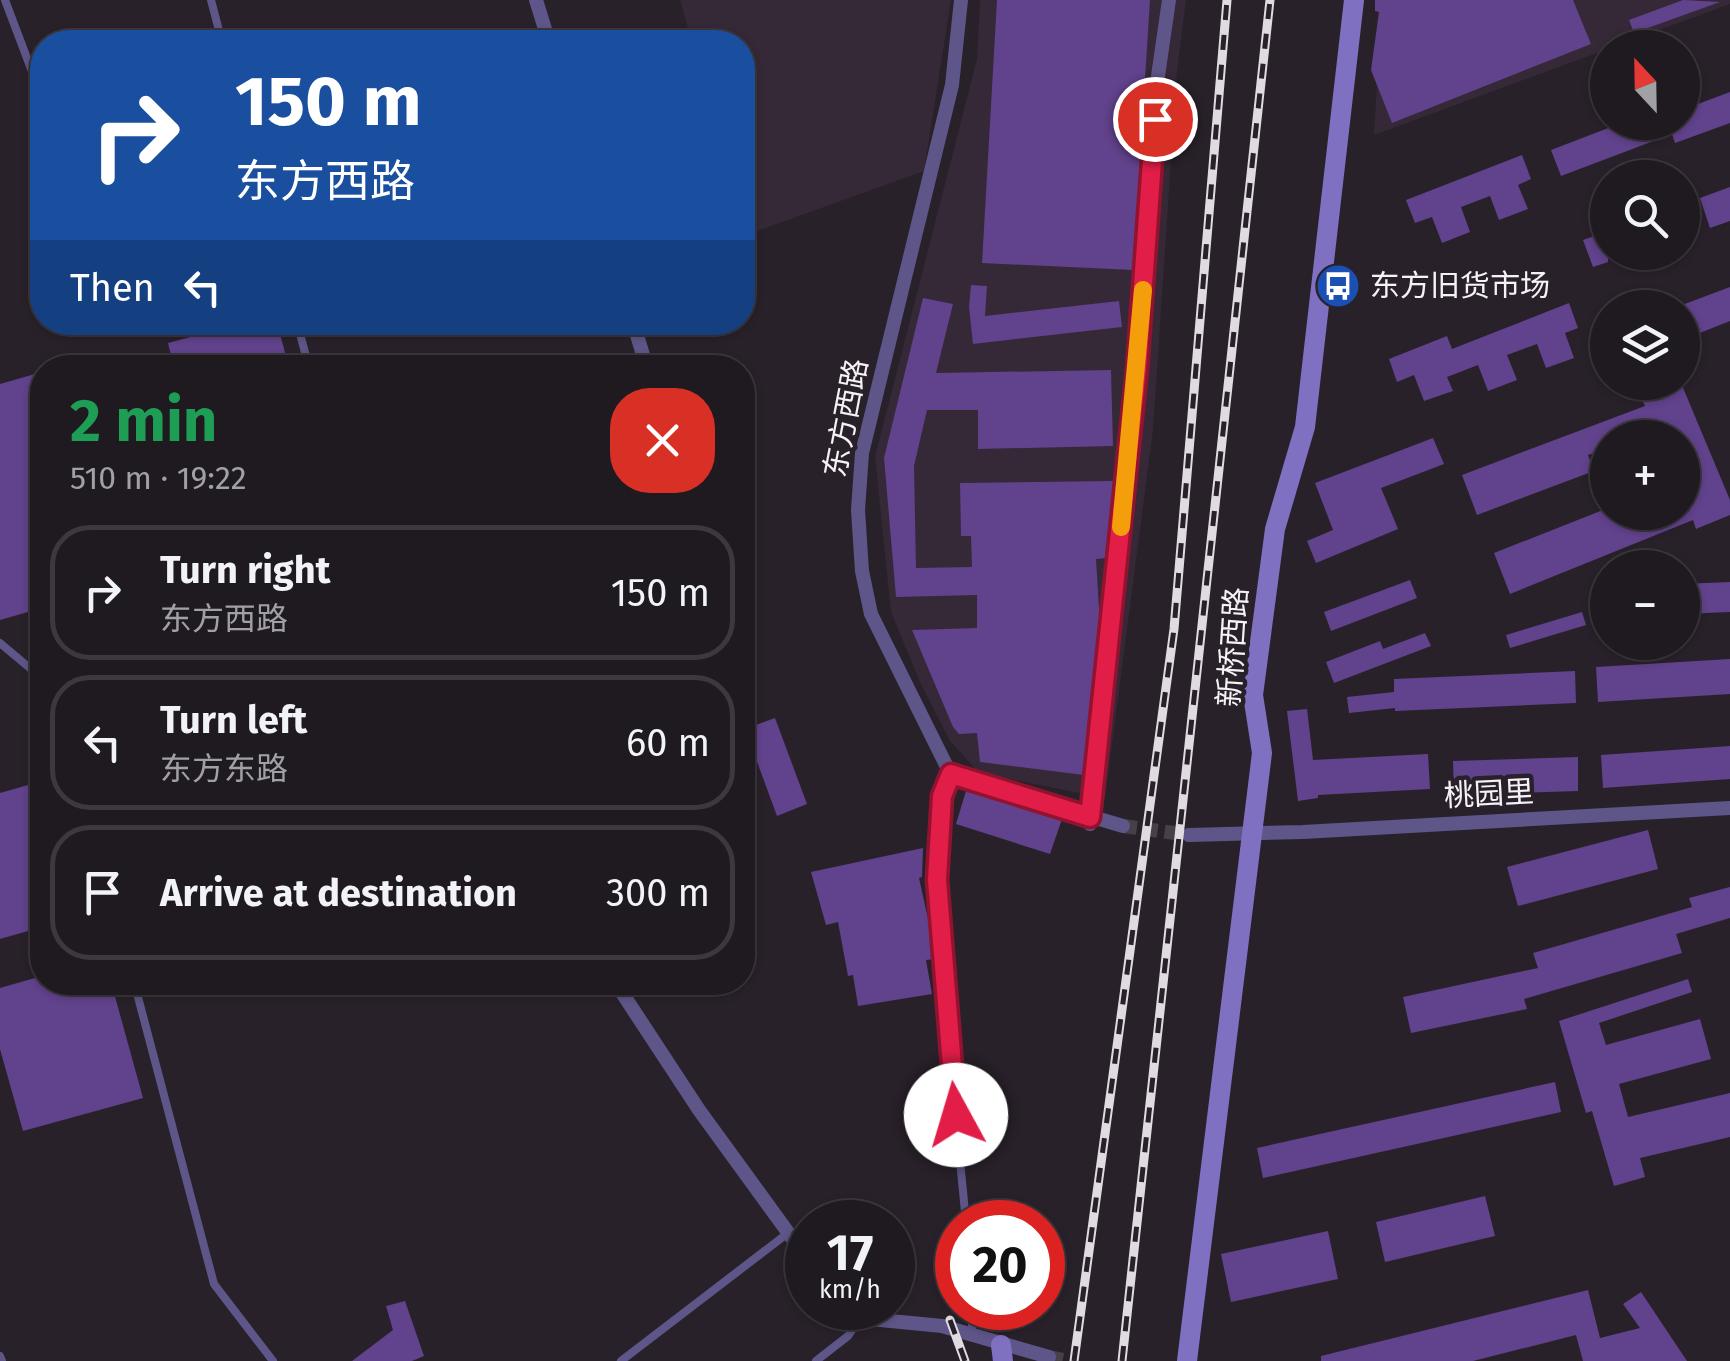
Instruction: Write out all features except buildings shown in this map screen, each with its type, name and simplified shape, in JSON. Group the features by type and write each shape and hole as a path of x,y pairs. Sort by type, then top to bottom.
{"street":[{"path":"536,0 545,30"},
{"name":"东方西路","path":"951,774 871,614 862,571 858,510 862,453 952,84 961,0"},
{"path":"1090,820 1137,369 1157,83 1169,0"},
{"name":"新桥西路","path":"1187,1361 1262,753 1253,695 1275,529 1305,427 1354,0"},
{"path":"951,774 1090,820 1123,826"},
{"name":"桃园里","path":"1252,834 1730,808"},
{"path":"1189,835 1252,834"},
{"path":"624,995 699,1110 785,1229"},
{"path":"915,1322 972,1336 1002,1353 1049,1358"}],"lane":[{"path":"5,0 30,66"},
{"path":"211,0 219,30"},
{"path":"0,643 30,668"},
{"path":"951,774 942,796 937,880 964,1200"},
{"path":"137,995 214,1284 273,1361"},
{"path":"621,1361 785,1235"},
{"path":"816,1361 848,1336 850,1330"},
{"path":"972,1330 972,1336"}],"shaded area":[{"path":"680,0 951,0 924,171 755,232 755,30 689,30"},
{"path":"980,0 1186,0 1177,71 1153,430 1105,798 979,773 950,741 891,612 875,457 977,59"},
{"path":"1382,0 1730,0 1730,4 1659,30 1590,30 1590,56 1374,135"}],"tunnel":[{"path":"1123,826 1189,835"},
{"path":"1049,1357 1069,1361"}],"railway":[{"path":"1074,1361 1174,629 1227,0"},
{"path":"1122,1361 1270,0"},
{"path":"954,1330 965,1361"}],"slow traffic":[{"path":"1121,527 1143,290"}],"place":[{"name":"东方旧货市场","path":"1338,286"}],"route":[{"path":"956,1115 937,880 942,796 951,774 1090,817 1137,369 1155,119"}]}
